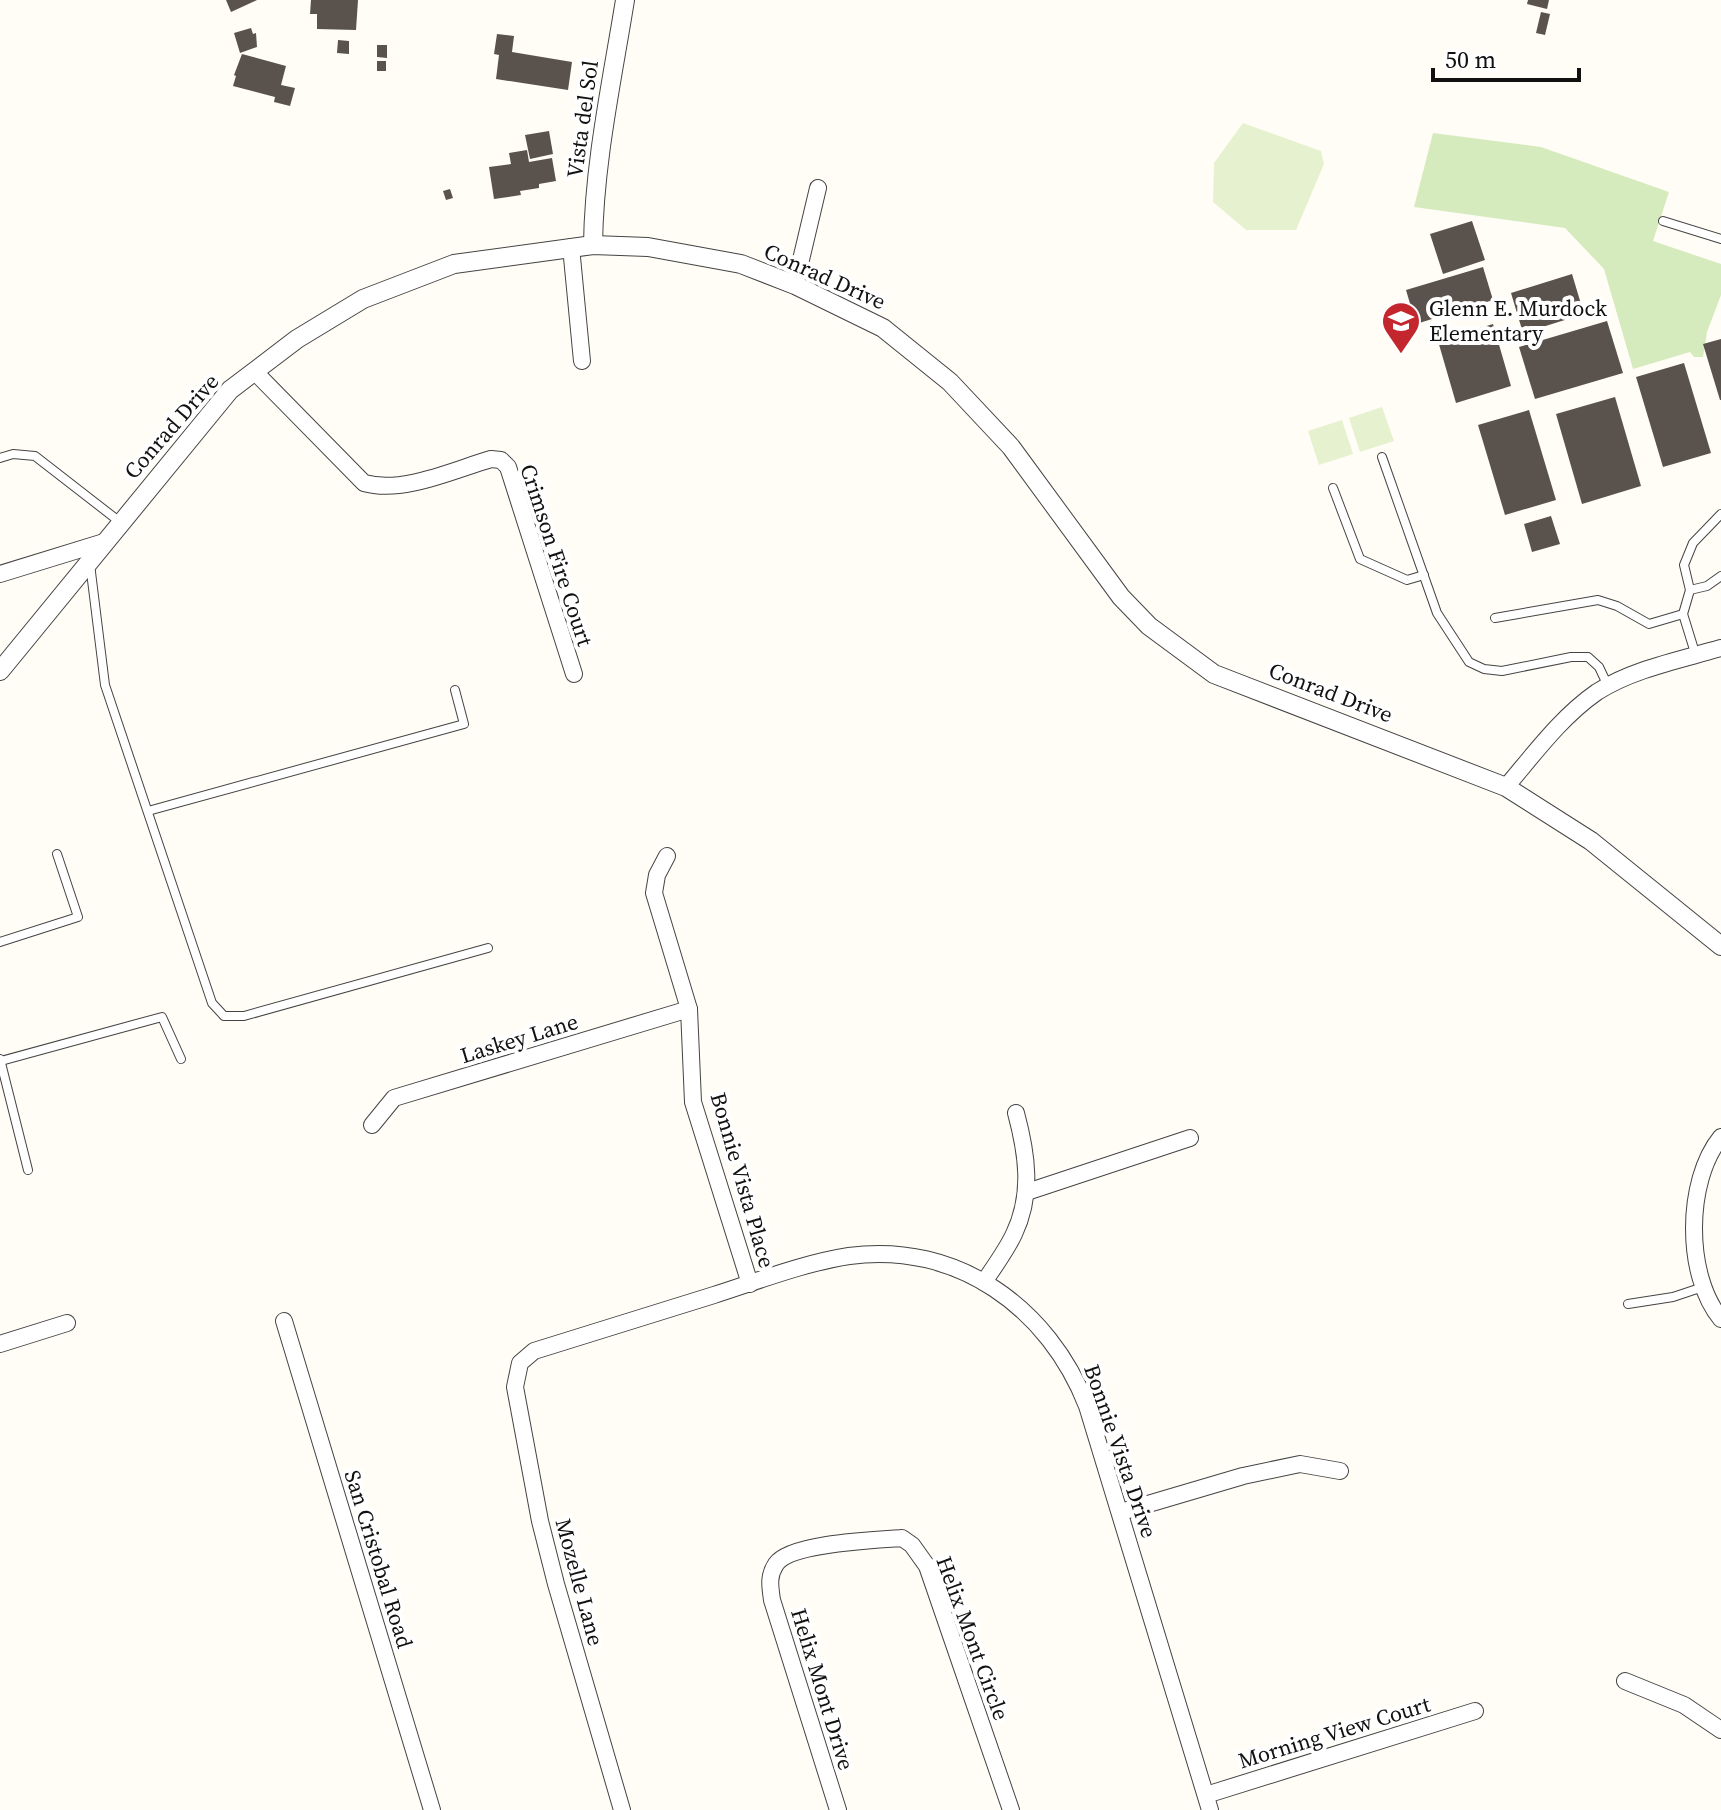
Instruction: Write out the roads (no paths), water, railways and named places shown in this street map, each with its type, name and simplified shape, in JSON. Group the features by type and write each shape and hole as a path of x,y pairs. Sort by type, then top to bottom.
{"street":[{"name":"Vista del Sol","path":"593,245 593,215 625,0"},
{"path":"795,285 818,188"},
{"name":"Conrad Drive","path":"0,671 230,390 297,339 363,299 454,264 593,245 648,247 741,264 795,285 883,328 950,382 1011,447 1121,597 1149,626 1214,674 1506,787 1591,841 1721,946"},
{"path":"571,247 582,361"},
{"name":"Crimson Fire Court","path":"255,372 364,483 396,487 491,459 501,460 508,467 574,674"},
{"path":"0,574 104,542"},
{"path":"1506,787 1562,720 1598,692 1634,674 1721,648"},
{"name":"Bonnie Vista Place","path":"667,856 657,875 654,893 689,1009 693,1102 750,1284"},
{"name":"Laskey Lane","path":"372,1125 394,1098 689,1009"},
{"path":"984,1282 1015,1234 1027,1192 1026,1151 1016,1113"},
{"path":"1721,1137 1706,1164 1693,1217 1698,1270 1707,1300 1721,1319"},
{"path":"1027,1192 1190,1138"},
{"name":"Bonnie Vista Drive","path":"520,1363 534,1351 829,1260 874,1254 931,1261 984,1282 1040,1326 1068,1363 1087,1406 1208,1802"},
{"name":"San Cristobal Road","path":"284,1321 432,1810"},
{"path":"0,1344 67,1323"},
{"name":"Mozelle Lane","path":"520,1363 515,1387 540,1521 622,1810"},
{"path":"1121,1512 1243,1476 1300,1464 1340,1471"},
{"name":"Helix Mont Circle","path":"769,1581 777,1562 786,1554 835,1543 902,1538 912,1545 927,1566 1011,1810"},
{"name":"Helix Mont Drive","path":"769,1581 772,1600 838,1810"},
{"path":"1625,1681 1684,1705 1721,1730"},
{"name":"Morning View Court","path":"1208,1802 1475,1711"}],"lane":[{"path":"1663,221 1721,239"},
{"path":"0,458 13,454 35,456 120,522"},
{"path":"1382,457 1437,613 1469,662 1477,667 1502,671 1571,657 1588,657 1595,660 1609,687"},
{"path":"1333,488 1360,559 1407,580 1424,575"},
{"path":"1696,656 1683,614 1690,590 1684,565 1700,535 1721,514"},
{"path":"89,559 105,685 212,1003 224,1016 244,1016 488,948"},
{"path":"1690,590 1707,586 1721,576"},
{"path":"1495,618 1598,600 1617,606 1649,624 1683,614"},
{"path":"148,811 464,724 455,690"},
{"path":"0,942 78,917 57,854"},
{"path":"28,1170 0,1060 162,1017 181,1059"},
{"path":"1628,1304 1673,1297 1703,1287"}],"place":[{"name":"Glenn E. Murdock Elementary","path":"1401,355"}]}
